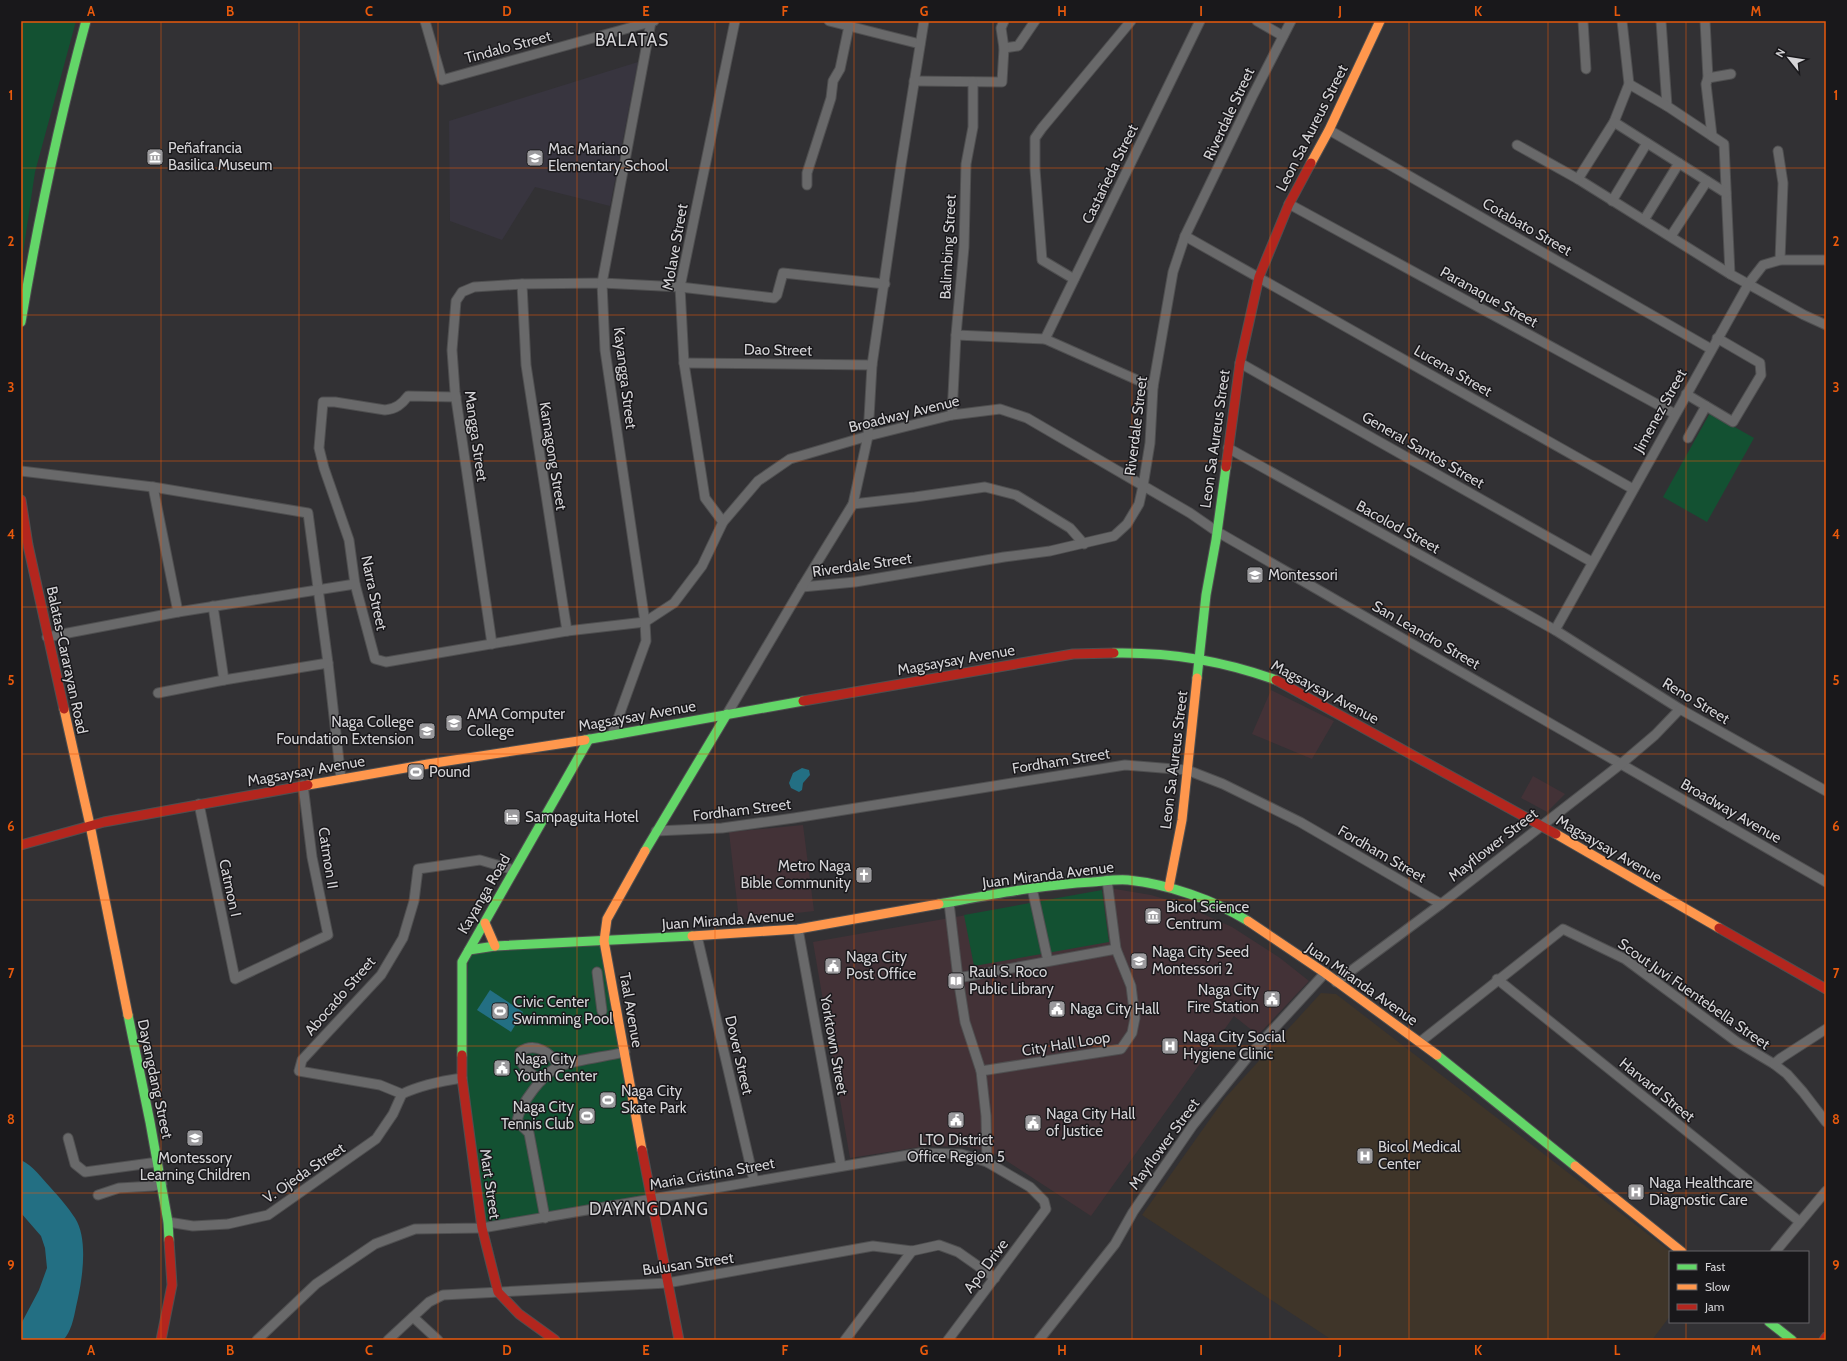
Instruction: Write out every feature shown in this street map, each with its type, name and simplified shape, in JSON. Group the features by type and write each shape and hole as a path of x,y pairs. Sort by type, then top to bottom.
{"street":[{"path":"21,322 33,248 50,163 86,21"},
{"name":"Tindalo Street","path":"425,21 442,80 652,21"},
{"name":"Kayangga Street","path":"612,735 646,641 645,622 605,350 602,283 652,21"},
{"name":"Molave Street","path":"723,522 705,498 684,363 680,287 735,21"},
{"path":"829,21 920,44"},
{"path":"727,714 853,504 868,436 872,366 924,21"},
{"path":"914,81 1002,82 1004,48 1001,28 1004,21"},
{"path":"1004,48 1018,46 1035,21"},
{"path":"1074,279 1042,260 1035,169 1035,138 1131,21"},
{"name":"Castañeda Street","path":"1045,339 1200,21"},
{"path":"1257,21 1283,36"},
{"name":"Riverdale Street","path":"802,587 855,582 1004,557 1050,551 1114,536 1128,524 1139,504 1143,486 1150,443 1153,386 1173,272 1185,236 1291,21"},
{"name":"Leon Sa Aureus Street","path":"1169,887 1182,820 1201,658 1206,595 1240,363 1259,277 1289,204 1328,130 1380,21"},
{"path":"1584,21 1586,69"},
{"path":"1578,179 1614,122 1629,84 1622,21"},
{"path":"1661,21 1667,106"},
{"path":"1704,21 1708,78 1706,84 1712,136"},
{"path":"807,185 807,173 831,98 833,81 840,70 849,26"},
{"path":"1708,78 1731,74"},
{"name":"Balimbing Street","path":"952,415 956,335 964,247 966,164 973,127 973,82"},
{"path":"1629,84 1667,106 1724,144 1730,274"},
{"path":"1614,122 1726,193"},
{"name":"Cotabato Street","path":"1328,130 1711,349"},
{"path":"1612,201 1647,143"},
{"path":"1517,145 1578,179 1730,274 1749,283 1804,315 1826,325"},
{"path":"1778,150 1783,183 1780,260"},
{"path":"1644,220 1679,163"},
{"path":"1671,236 1707,181"},
{"name":"Paranaque Street","path":"1289,204 1675,414"},
{"name":"Lucena Street","path":"1185,236 1633,489"},
{"name":"Jimenez Street","path":"1555,630 1749,283 1763,265 1780,260 1826,260"},
{"name":"Mangga Street","path":"492,644 456,397 452,350 456,301 462,292 474,287 522,284 602,283 680,287 774,298 777,295 783,273 885,284"},
{"name":"Kamagong Street","path":"522,284 526,365 567,631"},
{"path":"956,335 1045,339 1153,386"},
{"path":"1686,394 1733,422 1761,375 1760,364 1717,338"},
{"name":"Dao Street","path":"684,363 872,366"},
{"name":"General Santos Street","path":"1240,363 1592,562"},
{"name":"Narra Street","path":"456,397 408,396 404,402 393,410 334,402 323,402 319,448 324,468 349,540 355,584 375,659 386,662 567,631 645,622"},
{"path":"1688,438 1706,406"},
{"name":"Broadway Avenue","path":"645,622 674,604 702,566 723,522 758,480 790,459 868,436 952,415 1000,409 1027,418 1190,513 1216,531"},
{"name":"Bacolod Street","path":"1228,448 1555,630"},
{"path":"21,470 153,487 308,513 319,590 341,779"},
{"path":"153,487 178,612"},
{"path":"853,504 915,498 985,487 1016,495 1070,528 1084,544"},
{"name":"Balatas-Cararayan Road","path":"21,500 28,546 90,825"},
{"name":"San Leandro Street","path":"1216,531 1621,764"},
{"path":"48,637 178,612 355,584"},
{"path":"213,606 224,680"},
{"name":"Reno Street","path":"1555,630 1680,708 1826,792"},
{"name":"Magsaysay Avenue","path":"21,844 90,825 303,785 589,739 1073,654 1142,652 1201,658 1237,667 1278,681 1541,826 1826,989"},
{"path":"158,693 224,680 328,663"},
{"name":"Mayflower Street","path":"1336,982 1441,904 1621,764 1655,735 1680,708"},
{"name":"Taal Avenue","path":"679,1340 667,1283 604,941 607,919 656,831 727,714"},
{"name":"Kayanga Road","path":"462,1078 462,962 589,739"},
{"name":"Broadway Avenue","path":"1621,764 1826,882"},
{"name":"Fordham Street","path":"656,831 722,828 794,818 1125,765 1187,770 1223,784 1300,822 1441,904"},
{"name":"Catmon II","path":"235,979 328,935 312,857 303,785"},
{"name":"Catmon I","path":"199,804 235,979"},
{"name":"Dayangdang Street","path":"90,825 158,1162 168,1222 172,1285 161,1340"},
{"name":"Abocado Street","path":"402,1094 380,1085 299,1071 302,1060 381,975 403,938 414,901 418,869 480,860 514,870"},
{"name":"Juan Miranda Avenue","path":"469,950 495,946 697,936 798,929 1032,888 1107,880 1127,880 1169,887 1200,898 1246,920 1325,974 1420,1042 1681,1251"},
{"name":"City Hall Loop","path":"981,1071 1121,1049 1132,1033 1135,1018 1131,986 1116,949 1107,880"},
{"path":"1032,888 1048,961"},
{"path":"949,903 965,1022 981,1071 986,1116 987,1162"},
{"path":"485,922 495,946"},
{"name":"Yorktown Street","path":"798,929 841,1166"},
{"name":"Scout Juvi Fuentebella Street","path":"1420,1042 1497,979 1563,929 1625,959 1738,1042 1774,1064 1787,1074 1826,1122"},
{"name":"Dover Street","path":"697,936 754,1181"},
{"path":"958,978 1116,949"},
{"path":"596,972 602,1011"},
{"name":"Mayflower Street","path":"1039,1340 1115,1244 1133,1212 1192,1125 1247,1058 1325,974"},
{"name":"Harvard Street","path":"1497,979 1800,1222"},
{"path":"1774,1064 1826,1029"},
{"path":"541,1081 522,1065 520,1060 520,1052 534,1047 555,1058 559,1066"},
{"path":"545,1218 529,1133 517,1121 518,1114 532,1090 559,1066 625,1052"},
{"path":"402,1094 421,1087 462,1078"},
{"name":"Mart Street","path":"462,1078 482,1228 498,1292"},
{"name":"V. Ojeda Street","path":"168,1222 193,1226 228,1224 268,1215 376,1139 393,1114 402,1094"},
{"path":"68,1138 75,1164 85,1172 158,1162"},
{"name":"Maria Cristina Street","path":"257,1340 316,1284 375,1244 415,1229 482,1228 920,1153 961,1154 987,1162 1030,1187 1044,1201 1046,1209"},
{"path":"98,1195 119,1188 162,1184"},
{"path":"1776,1251 1826,1192"},
{"name":"Apo Drive","path":"948,1340 1046,1209"},
{"name":"Bulusan Street","path":"388,1340 429,1302 443,1295 667,1283 873,1246 912,1251 939,1245 958,1252 995,1278"},
{"path":"845,1340 912,1251"},
{"path":"498,1292 519,1314 555,1340"},
{"path":"413,1317 438,1340"},
{"path":"1770,1323 1792,1340"}],"shaded area":[{"name":"Mac Mariano Elementary School","path":"638,62 610,206 535,187 502,240 450,221 449,121"},
{"path":"1271,690 1334,721 1312,759 1252,734"},
{"path":"1533,776 1565,794 1547,812 1521,798"},
{"path":"803,825 814,911 739,920 729,832"},
{"path":"1115,889 1151,895 1181,904 1232,927 1280,958 1309,981 1258,1035 1234,1016 1091,1216 996,1154 969,1147 926,1146 850,1158 813,942"},
{"name":"Bicol Medical Center","path":"1321,993 1336,994 1670,1251 1669,1317 1652,1340 1332,1340 1142,1215 1225,1098"}],"green space":[{"path":"21,21 76,21 35,172 21,267"},
{"path":"1710,413 1754,438 1707,522 1663,497"},
{"path":"1102,890 1109,942 974,966 964,915"},
{"path":"604,941 652,1200 482,1228 462,1078 469,950"}],"water":[{"path":"802,768 809,770 810,775 803,783 802,790 799,792 791,788 789,783 793,773"},
{"name":"Civic Center Swimming Pool","path":"490,990 523,1012 511,1032 477,1010"},
{"path":"21,1160 37,1172 66,1206 75,1218 82,1238 83,1261 80,1286 72,1325 63,1340 21,1340 21,1324 39,1290 47,1268 45,1248 41,1236 21,1213"}],"traffic: fast":[{"path":"21,322 50,171 86,21"},
{"path":"1197,678 1206,595 1216,540 1226,467"},
{"path":"1114,653 1156,654 1196,659 1237,668 1276,680"},
{"path":"585,740 803,701"},
{"path":"645,851 727,714"},
{"path":"462,1055 462,962 589,739"},
{"path":"939,904 1034,888 1073,883 1124,880 1143,882 1175,889 1221,906 1248,921"},
{"path":"469,950 495,946 692,936"},
{"path":"128,1015 150,1122 168,1222 169,1240"},
{"path":"1437,1055 1575,1166"},
{"path":"1770,1323 1792,1340"}],"traffic: slow":[{"path":"1311,163 1329,130 1380,21"},
{"path":"1169,887 1182,820 1197,678"},
{"path":"64,709 90,825 128,1015"},
{"path":"308,785 428,764 585,740"},
{"path":"1556,834 1719,928"},
{"path":"642,1150 604,941 607,919 645,851"},
{"path":"692,936 798,929 939,904"},
{"path":"1248,921 1325,973 1437,1055"},
{"path":"485,923 495,946"},
{"path":"1575,1166 1681,1251"}],"traffic: jam":[{"path":"1226,467 1240,363 1259,277 1289,204 1311,163"},
{"path":"21,500 28,545 64,709"},
{"path":"803,701 1073,654 1114,653"},
{"path":"1276,680 1556,834"},
{"path":"21,845 104,822 308,785"},
{"path":"1719,928 1826,989"},
{"path":"462,1055 462,1078 482,1228 498,1292 519,1314 555,1340"},
{"path":"642,1150 679,1340"},
{"path":"161,1340 172,1285 169,1240"}],"place":[{"name":"Peñafrancia Basilica Museum","path":"155,157"},
{"name":"Mac Mariano Elementary School","path":"535,158"},
{"name":"Montessori","path":"1255,575"},
{"name":"AMA Computer College","path":"454,723"},
{"name":"Naga College Foundation Extension","path":"427,731"},
{"name":"Pound","path":"416,772"},
{"name":"Sampaguita Hotel","path":"512,817"},
{"name":"Metro Naga Bible Community","path":"864,875"},
{"name":"Bicol Science Centrum","path":"1153,916"},
{"name":"Naga City Seed Montessori 2","path":"1139,961"},
{"name":"Naga City Post Office","path":"833,966"},
{"name":"Raul S. Roco Public Library","path":"956,981"},
{"name":"Naga City Fire Station","path":"1272,999"},
{"name":"Naga City Hall","path":"1057,1009"},
{"name":"Civic Center Swimming Pool","path":"500,1011"},
{"name":"Naga City Social Hygiene Clinic","path":"1170,1046"},
{"name":"Naga City Youth Center","path":"502,1068"},
{"name":"Naga City Skate Park","path":"608,1100"},
{"name":"Naga City Tennis Club","path":"587,1116"},
{"name":"LTO District Office Region 5","path":"956,1120"},
{"name":"Naga City Hall of Justice","path":"1033,1123"},
{"name":"Montessory Learning Children","path":"195,1138"},
{"name":"Bicol Medical Center","path":"1365,1156"},
{"name":"Naga Healthcare Diagnostic Care","path":"1636,1192"}],"district":[{"name":"BALATAS","path":"632,40"},
{"name":"DAYANGDANG","path":"649,1209"}]}
